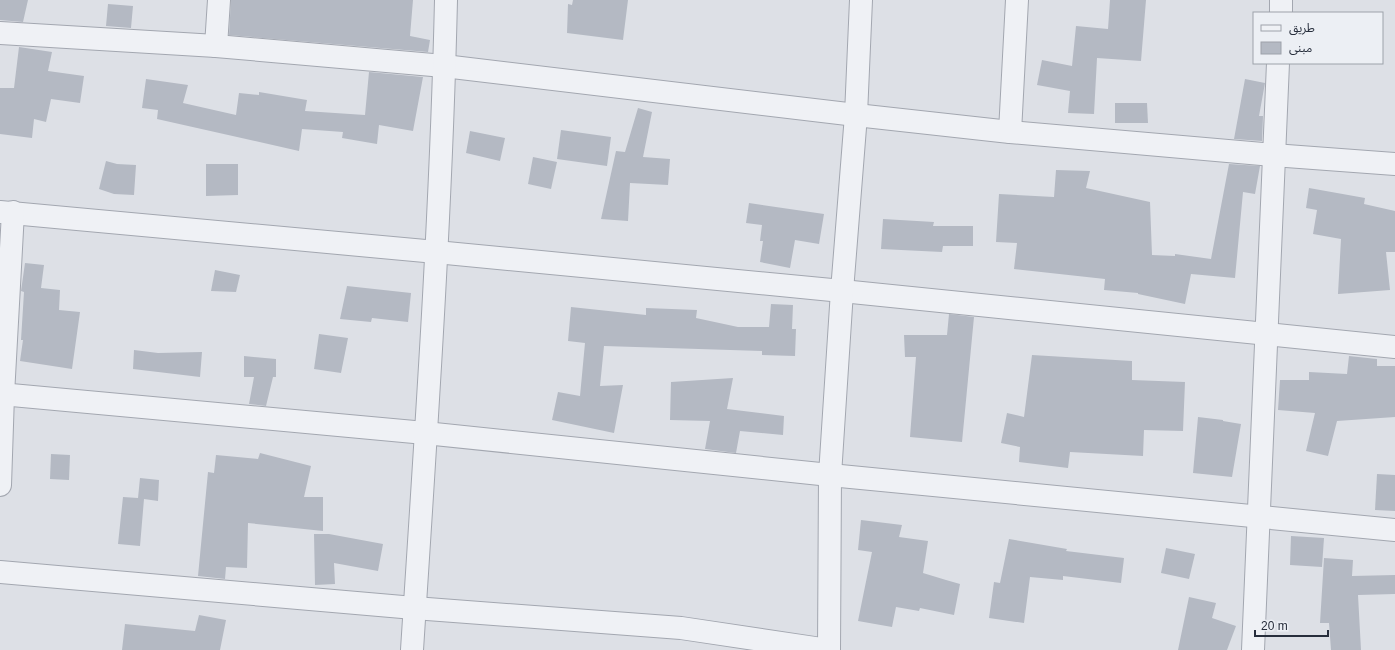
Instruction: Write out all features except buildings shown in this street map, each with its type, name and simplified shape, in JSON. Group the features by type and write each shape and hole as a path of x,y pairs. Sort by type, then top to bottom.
{"street":[{"path":"216,46 219,0"},
{"path":"412,650 436,252 446,0"},
{"path":"0,572 414,608 682,628 828,650 830,475 842,291 856,115 861,0"},
{"path":"1010,132 1017,0"},
{"path":"1281,0 1281,12"},
{"path":"0,33 216,46 444,66 1010,132 1395,164"},
{"path":"1253,650 1260,518 1273,155 1278,64"},
{"path":"0,486 6,212 842,291 1395,347"},
{"path":"1,394 425,433 830,475 1395,530"}]}
